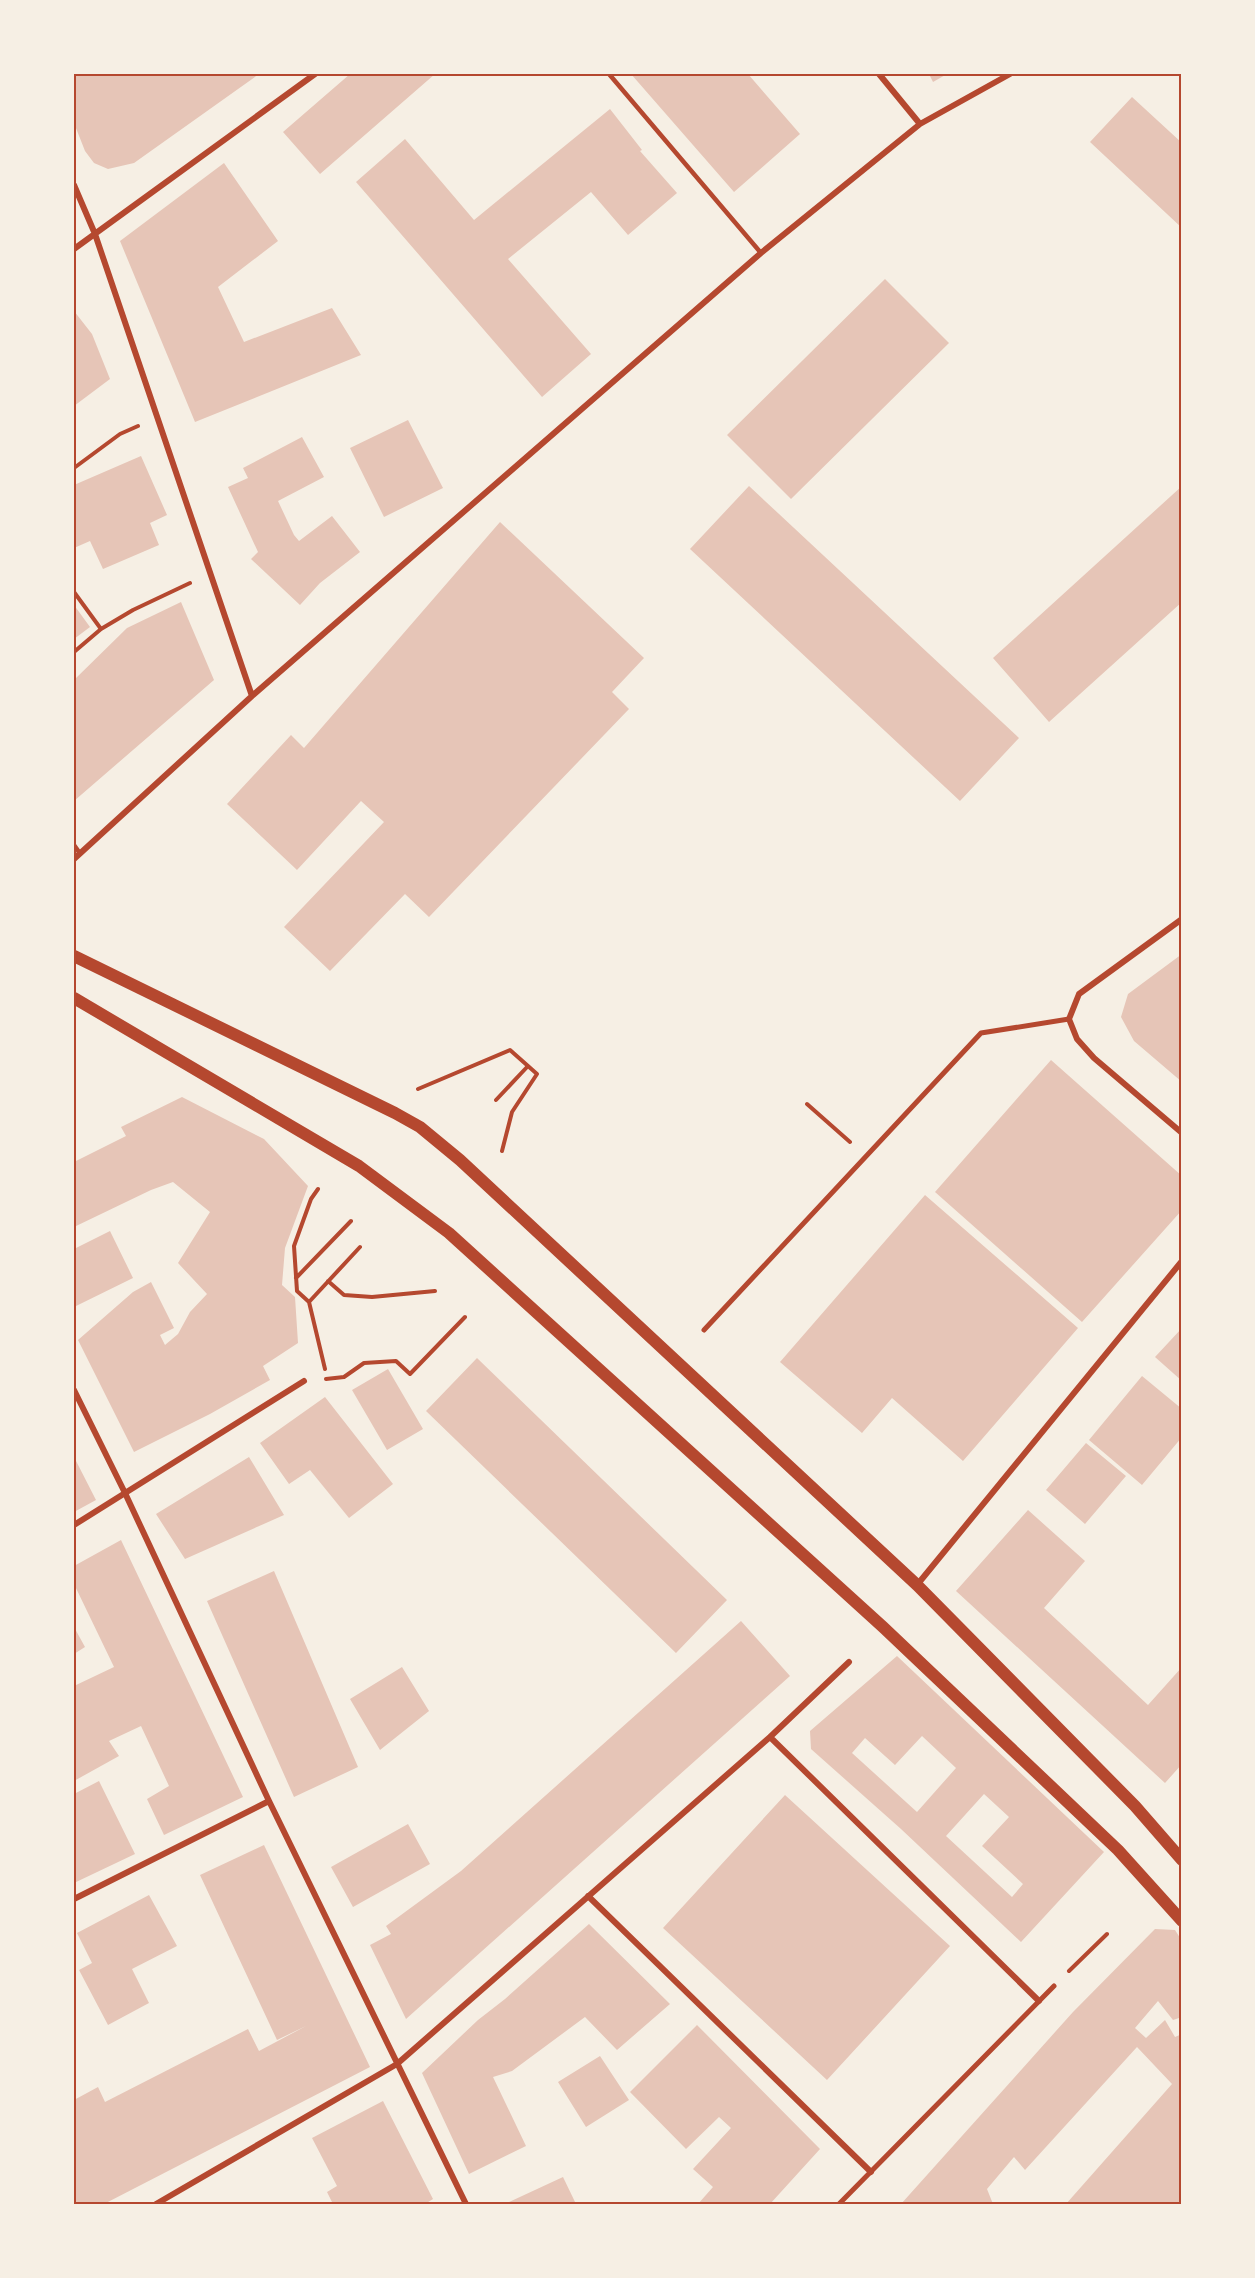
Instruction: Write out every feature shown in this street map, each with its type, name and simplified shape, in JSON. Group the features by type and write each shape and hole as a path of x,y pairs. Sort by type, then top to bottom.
{"main road":[{"path":"74,956 420,1127 460,1160 917,1585 1135,1806 1182,1860"},
{"path":"74,998 359,1166 449,1233 884,1628 1118,1850 1182,1921"}],"street":[{"path":"74,249 315,74"},
{"path":"879,74 920,124"},
{"path":"74,859 252,696 761,253 920,124 1010,74"},
{"path":"74,185 95,234 252,696"},
{"path":"1182,919 1079,994 1070,1019 1077,1040 1094,1058 1182,1132"},
{"path":"704,1330 981,1033 1070,1019"},
{"path":"917,1585 1182,1261"},
{"path":"74,1525 304,1381"},
{"path":"74,1390 125,1493 269,1802 466,2205"},
{"path":"156,2205 398,2064 770,1737 849,1662"},
{"path":"770,1737 1039,2001"},
{"path":"74,1899 269,1802"},
{"path":"588,1896 871,2172"},
{"path":"839,2205 1054,1986"}],"lane":[{"path":"609,74 761,253"},
{"path":"74,845 79,852"}],"path":[{"path":"74,468 120,434 157,417"},
{"path":"74,652 101,628 210,573"},
{"path":"74,592 101,628"},
{"path":"418,1089 510,1050 537,1074 512,1112 502,1151"},
{"path":"496,1100 528,1066"},
{"path":"807,1104 867,1156"},
{"path":"318,1189 311,1199 294,1246 297,1292 309,1302 327,1379"},
{"path":"296,1278 351,1221"},
{"path":"309,1302 360,1247"},
{"path":"328,1281 344,1295 372,1297 435,1291"},
{"path":"304,1381 344,1377 364,1363 396,1361 410,1374 465,1317"},
{"path":"1054,1986 1107,1934"}],"building":[{"path":"74,74 259,74 134,163 108,169 94,163 85,151 74,123"},
{"path":"350,74 435,74 320,174 283,132"},
{"path":"631,74 748,74 800,134 734,192"},
{"path":"929,74 947,74 933,82"},
{"path":"1132,97 1182,143 1182,228 1090,142"},
{"path":"610,109 642,150 640,151 677,193 628,235 591,192 508,259 591,354 542,397 356,182 405,139 474,220"},
{"path":"224,163 278,241 218,287 244,342 332,308 361,355 195,422 120,241"},
{"path":"885,279 949,343 791,499 727,435"},
{"path":"74,311 92,334 110,379 74,406"},
{"path":"408,420 443,488 384,517 350,448"},
{"path":"302,437 324,477 278,501 294,535 299,541 332,516 360,552 320,583 300,605 251,559 258,552 228,487 248,478 243,468"},
{"path":"141,456 167,515 150,523 159,545 103,569 90,541 74,548 74,485"},
{"path":"749,486 1019,738 960,801 690,549"},
{"path":"1182,486 1182,602 1049,722 993,658"},
{"path":"500,522 644,658 612,692 629,709 429,917 405,894 330,971 284,927 384,822 361,801 297,870 227,804 291,735 304,748"},
{"path":"181,602 214,680 74,801 74,680 127,628"},
{"path":"74,605 90,627 74,639"},
{"path":"1182,954 1182,1082 1134,1041 1121,1017 1128,994"},
{"path":"1051,1060 1182,1176 1182,1210 1082,1322 935,1192"},
{"path":"182,1097 264,1139 308,1186 285,1248 282,1285 295,1297 298,1343 263,1366 270,1380 210,1414 134,1452 78,1340 133,1292 151,1282 174,1328 160,1335 165,1345 178,1334 190,1312 207,1294 178,1263 210,1212 173,1182 151,1190 74,1227 74,1162 126,1136 121,1127"},
{"path":"925,1195 1078,1328 963,1461 892,1398 862,1433 780,1362"},
{"path":"110,1231 133,1278 74,1307 74,1249"},
{"path":"1182,1328 1182,1381 1155,1357"},
{"path":"477,1358 727,1600 676,1653 426,1411"},
{"path":"388,1369 423,1429 387,1450 352,1390"},
{"path":"1142,1376 1182,1409 1182,1437 1142,1485 1089,1440"},
{"path":"325,1397 393,1484 349,1518 310,1470 289,1484 260,1443"},
{"path":"1086,1443 1126,1476 1085,1524 1046,1490"},
{"path":"74,1457 96,1500 74,1512"},
{"path":"249,1457 284,1515 185,1559 156,1514"},
{"path":"1028,1510 1085,1561 1044,1608 1148,1705 1182,1667 1182,1764 1165,1783 956,1591"},
{"path":"121,1540 243,1797 164,1835 147,1799 169,1786 141,1726 109,1741 119,1756 74,1781 74,1686 114,1667 74,1584 74,1566"},
{"path":"274,1571 358,1767 294,1797 207,1601"},
{"path":"741,1621 790,1676 406,2019 370,1945 391,1934 386,1926 461,1871"},
{"path":"74,1627 85,1647 74,1654"},
{"path":"897,1656 1104,1852 1021,1942 901,1829 811,1749 810,1731","holes":["922,1736 956,1768 917,1812 852,1753 865,1738 895,1765","984,1794 1009,1817 982,1846 1023,1884 1012,1897 946,1836"]},
{"path":"402,1667 429,1711 380,1750 350,1699"},
{"path":"99,1781 135,1854 74,1883 74,1794"},
{"path":"785,1795 950,1946 827,2080 663,1928"},
{"path":"408,1824 430,1864 353,1907 331,1867"},
{"path":"264,1845 370,2067 104,2204 74,2204 74,2100 98,2087 105,2102 248,2029 259,2051 306,2026 277,2040 200,1875"},
{"path":"149,1895 177,1946 132,1969 149,2003 108,2025 79,1970 92,1963 77,1933"},
{"path":"589,1924 670,2004 617,2050 585,2017 512,2071 493,2077 526,2146 469,2174 422,2073 478,2020"},
{"path":"1155,1929 1175,1930 1182,1941 1182,2017 1173,2020 1158,2001 1135,2028 1146,2038 1165,2020 1175,2037 1182,2034 1182,2204 1066,2204 1172,2084 1137,2047 1025,2170 1014,2157 987,2189 993,2204 901,2204 1073,2012"},
{"path":"697,2025 820,2149 770,2204 698,2204 713,2187 693,2169 731,2128 719,2117 686,2149 630,2092"},
{"path":"600,2056 629,2100 586,2127 558,2082"},
{"path":"383,2101 433,2199 425,2204 333,2204 327,2192 337,2186 312,2138"},
{"path":"563,2177 576,2204 505,2204"}]}
